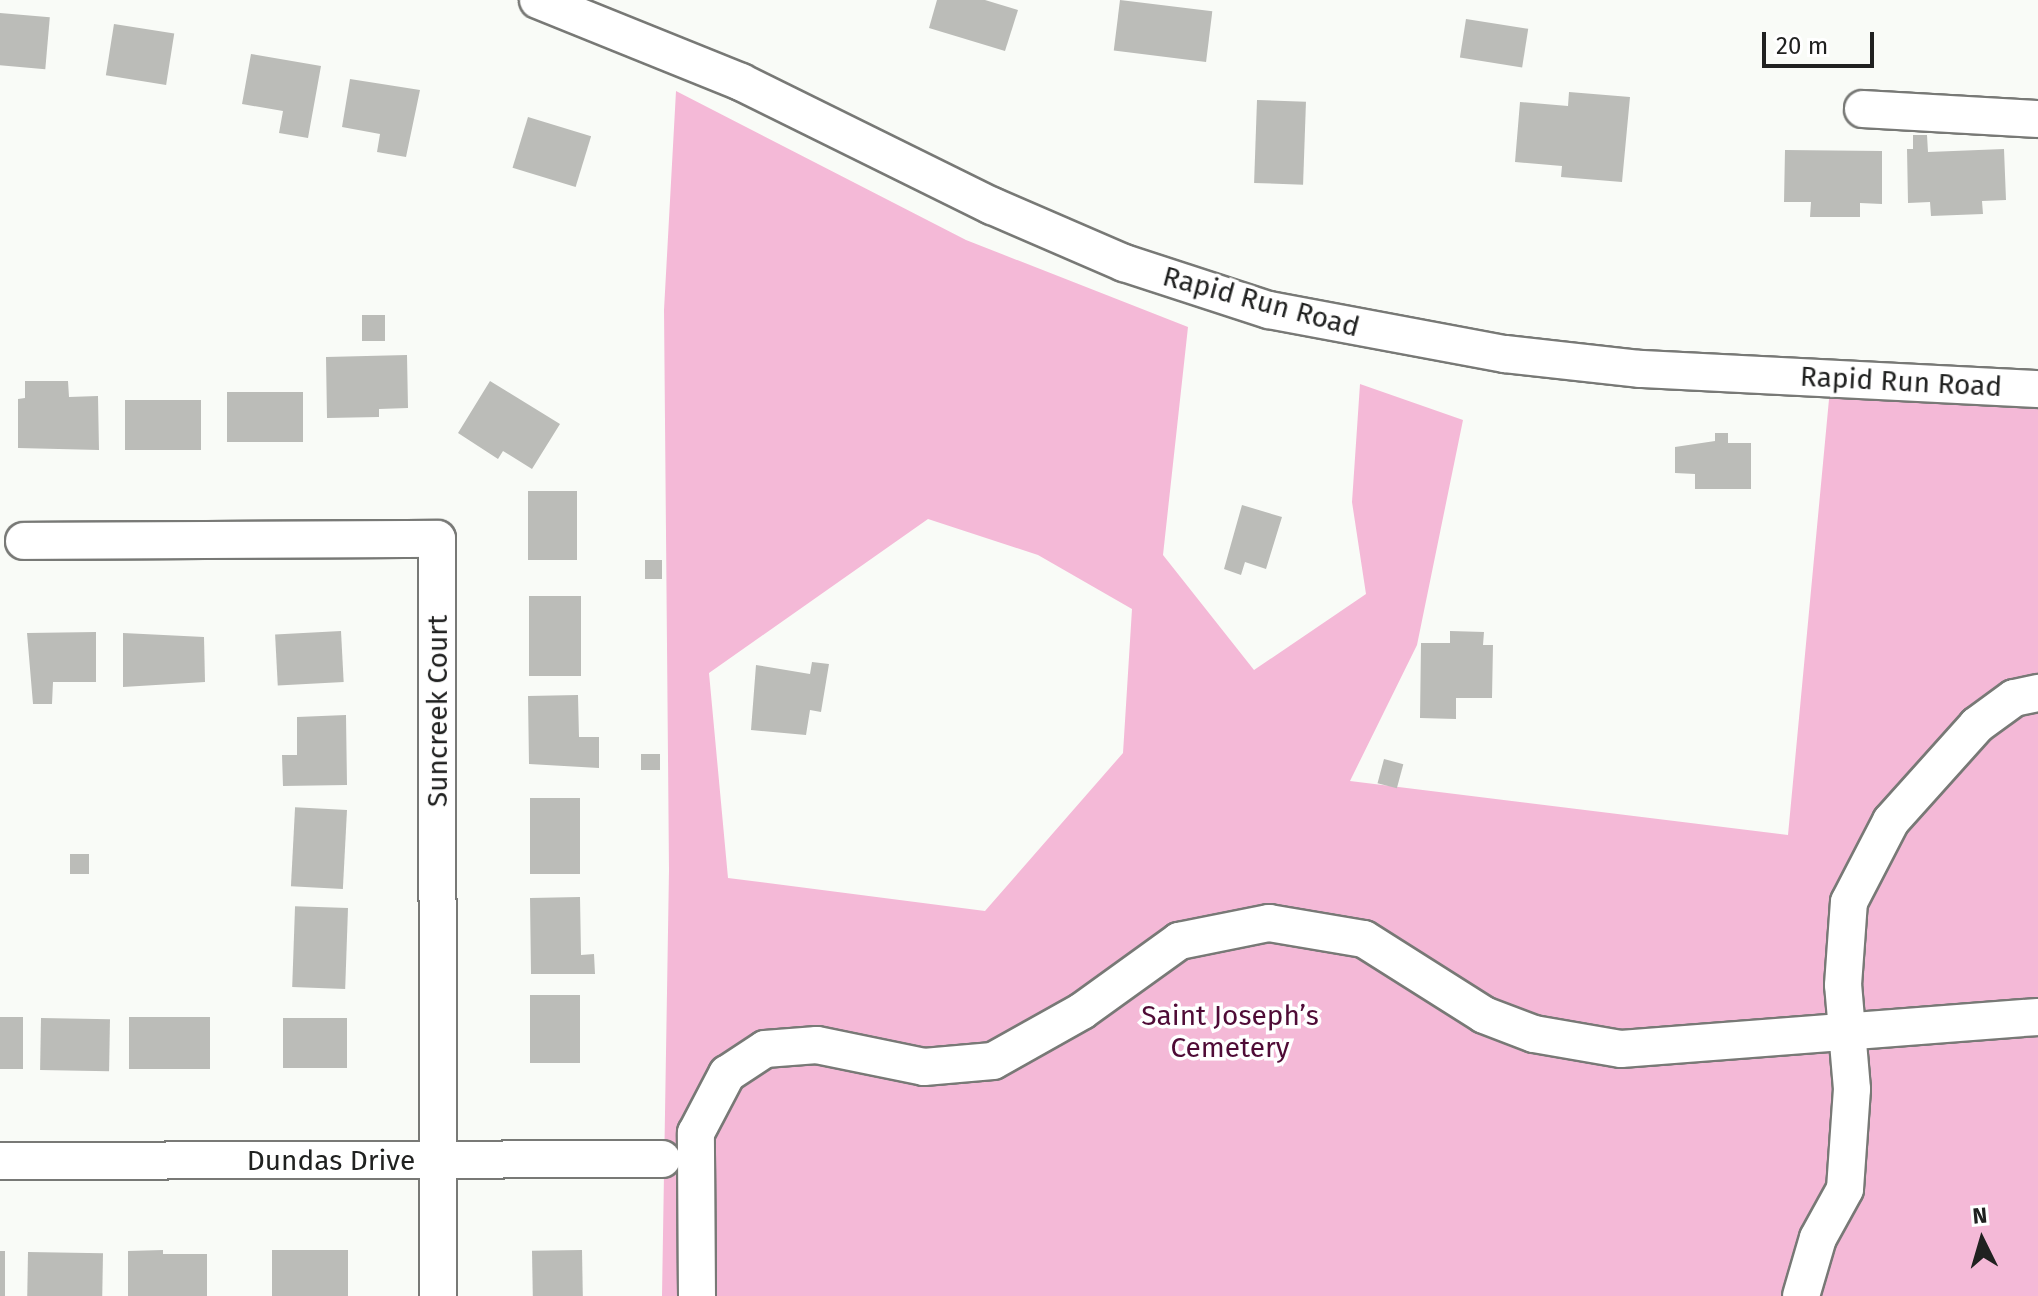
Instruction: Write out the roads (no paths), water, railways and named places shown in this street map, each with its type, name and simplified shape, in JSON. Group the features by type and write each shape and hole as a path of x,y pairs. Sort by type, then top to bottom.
{"street":[{"name":"Rapid Run Road","path":"538,0 741,82 992,206 1124,263 1269,310 1505,354 1641,369 2038,389"},
{"path":"1863,109 2038,119"},
{"name":"Suncreek Court","path":"24,541 437,539 438,1296"},
{"path":"1801,1296 1818,1238 1845,1189 1852,1089 1843,985 1849,902 1891,821 1977,725 2014,698 2038,693"},
{"path":"697,1296 696,1133 727,1074 765,1049 817,1045 924,1067 993,1061 1082,1011 1179,941 1269,923 1364,939 1484,1015 1534,1034 1621,1049 2038,1017"},
{"name":"Dundas Drive","path":"0,1161 662,1159"}],"park label":[{"name":"Saint Joseph’s Cemetery","path":"1230,1032"}]}
